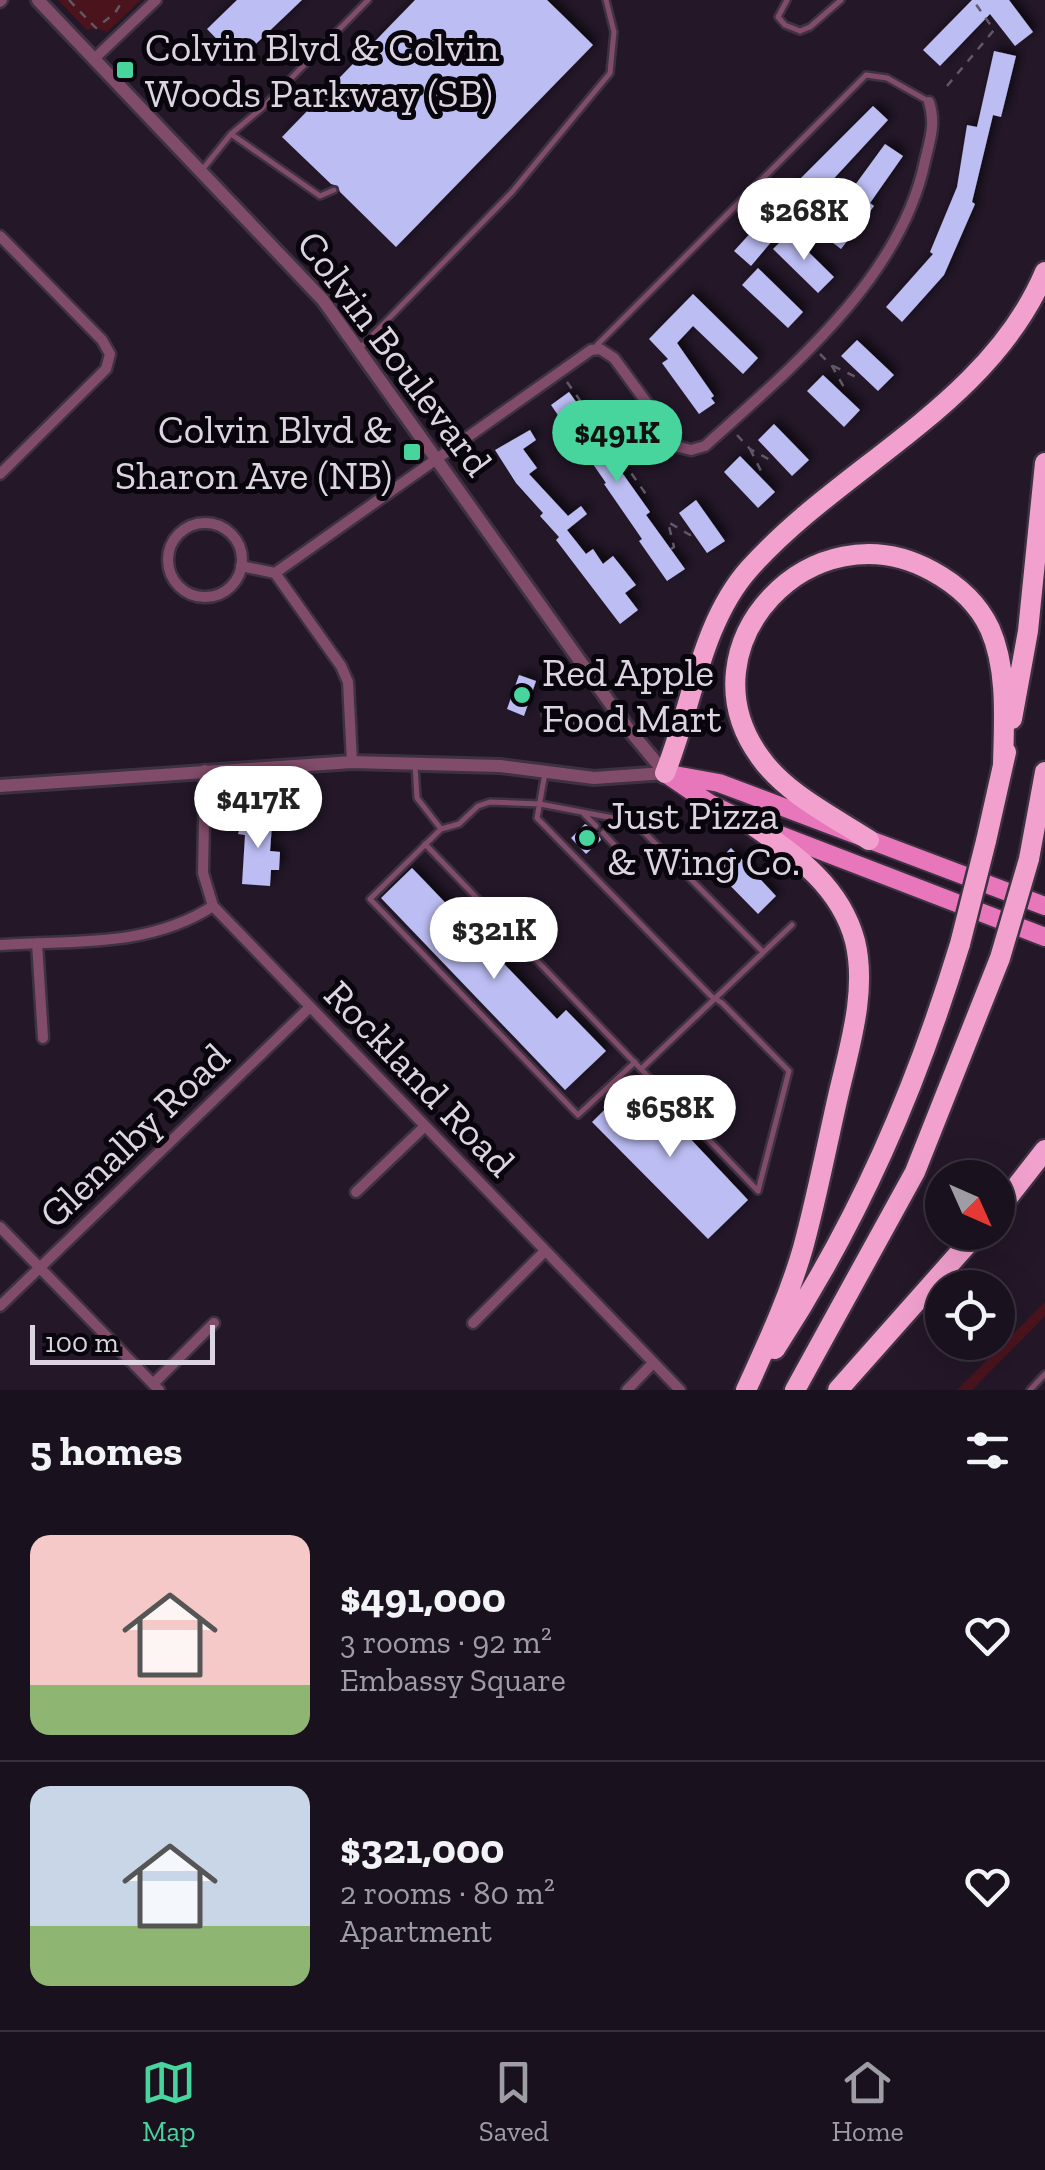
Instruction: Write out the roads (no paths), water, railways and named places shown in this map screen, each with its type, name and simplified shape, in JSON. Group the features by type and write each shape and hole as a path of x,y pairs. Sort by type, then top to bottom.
{"highway":[{"path":"665,773 682,733 708,640 748,570 799,522 969,380 1006,337 1045,272"},
{"path":"747,1390 824,1275 887,1146 932,1038 960,944 1003,765 1028,631 1045,464"},
{"path":"869,840 799,794 766,764 747,738 740,716 737,670 749,627 761,606 797,573 834,558 885,554 924,566 970,598 990,630 996,650 1004,707 1003,765"},
{"path":"795,1390 915,1172 1000,958 1028,859 1045,772"},
{"path":"747,1390 784,1305 802,1250 854,1025 858,982 855,941 837,902 810,866 751,824"},
{"path":"1015,1188 1045,1150"},
{"path":"838,1390 962,1250"}],"main road":[{"path":"665,773 751,824 1045,937"},
{"path":"665,773 719,783 1045,906"}],"street":[{"name":"Colvin Boulevard","path":"38,0 305,278 627,726 665,773"},
{"path":"95,58 156,0"},
{"path":"275,573 591,350 600,349 614,358 679,448 705,446 813,342 886,258 920,186 934,117 929,102"},
{"path":"0,237 102,340 110,354 106,369 0,474"},
{"path":"212,524 235,539 241,566 234,583 220,594 193,595 172,578 169,552 184,530 193,525 212,524"},
{"path":"241,566 275,573 341,666 348,682 352,762"},
{"path":"0,786 352,762 545,770 594,778 665,773"},
{"path":"0,945 153,934 191,920 213,906 203,873 205,770"},
{"name":"Rockland Road","path":"213,906 680,1390"},
{"path":"37,943 44,1038"},
{"name":"Glenalby Road","path":"0,1306 310,1007"},
{"path":"356,1192 425,1126"},
{"path":"0,1227 156,1387 214,1323"},
{"path":"472,1322 545,1250"},
{"path":"626,1390 653,1364"}],"lane":[{"path":"202,170 231,134 262,108 368,0"},
{"path":"359,349 512,192 610,74 614,32 606,0"},
{"path":"786,0 778,17 800,31 839,2"},
{"path":"591,350 866,75 887,78 929,102"},
{"path":"231,134 320,196 334,190"},
{"path":"545,714 554,717"},
{"path":"415,762 416,798 441,829"},
{"path":"425,844 758,1190 789,1071 537,818 545,770"},
{"path":"634,1062 578,1115 370,898 441,829 459,824 483,803 540,804 634,822 762,952"},
{"path":"582,812 596,826"},
{"path":"603,833 620,850"},
{"path":"641,1069 792,924"},
{"path":"1030,1390 1045,1374"}],"place":[{"name":"Colvin Blvd & Colvin Woods Parkway (SB)","path":"125,70"},
{"name":"Colvin Blvd & Sharon Ave (NB)","path":"412,452"},
{"name":"Red Apple Food Mart","path":"522,695"},
{"name":"Just Pizza & Wing Co.","path":"587,838"}]}
